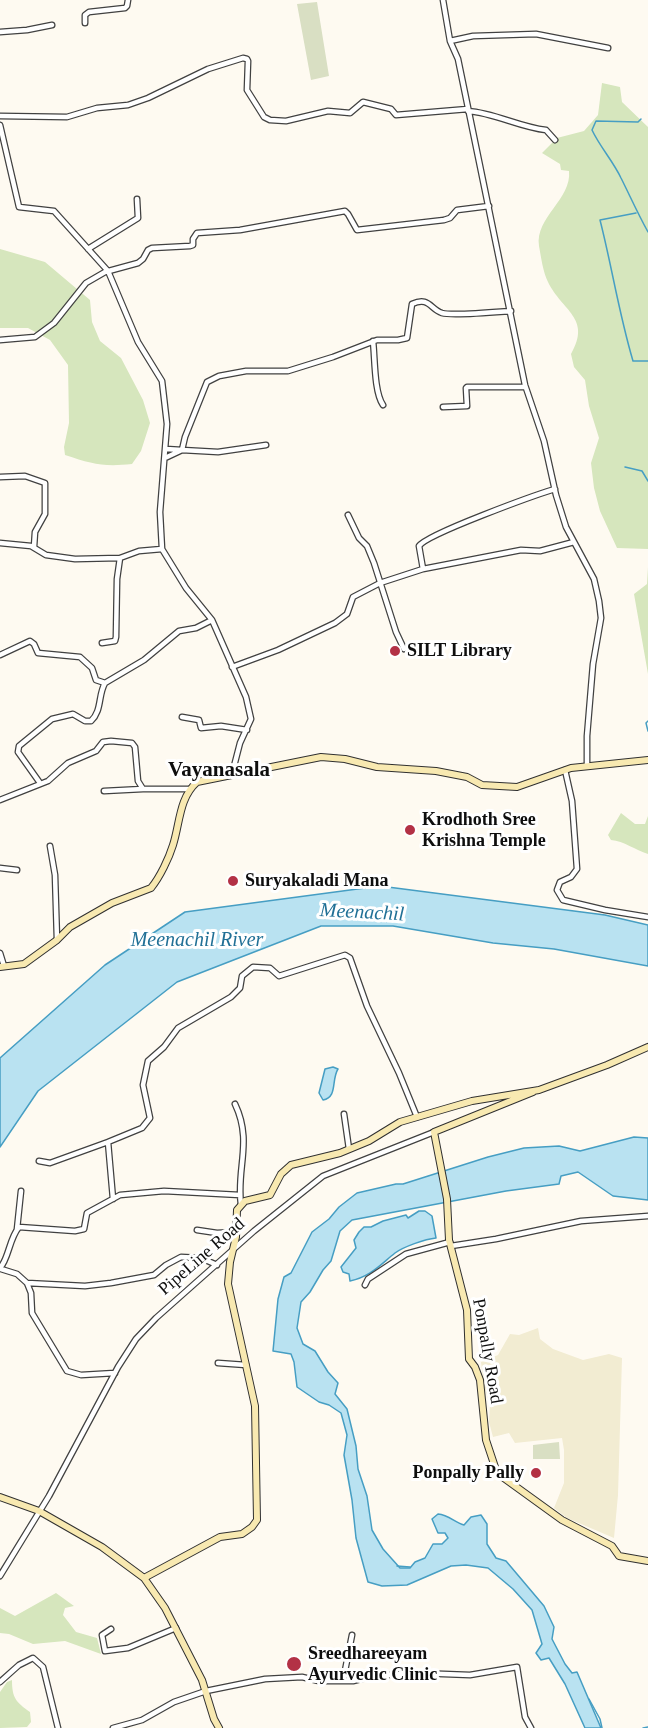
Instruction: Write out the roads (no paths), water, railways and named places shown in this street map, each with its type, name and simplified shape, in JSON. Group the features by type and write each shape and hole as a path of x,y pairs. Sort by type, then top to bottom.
{"main road":[{"path":"2,966 24,964 57,940 70,927 112,903 144,891 154,884 173,846 184,799 189,789 197,782 321,757 345,759 377,767 436,771 467,777 482,785 517,787 548,778 565,770 587,765 648,760"},
{"path":"144,1578 220,1537 242,1533 252,1527 256,1520 255,1406 228,1284 237,1210 241,1205 245,1201 270,1194 281,1174 291,1165 349,1149 369,1141 400,1122 472,1101 539,1090 608,1065 648,1047"},
{"name":"PipeLine Road","path":"434,1132 539,1090"},
{"name":"Ponpally Road","path":"434,1132 447,1199 450,1244 466,1310 469,1359 476,1368 480,1380 485,1431 497,1473 562,1520 612,1546 619,1556 648,1560"},
{"path":"0,1497 39,1511 102,1548 144,1578 176,1628 202,1680 219,1728"}],"street":[{"path":"85,23 85,15 88,12 124,8 128,6 128,0"},
{"path":"443,0 450,41 458,59 525,387 544,441 566,527 594,579 601,618 592,673 587,765"},
{"path":"0,32 52,25"},
{"path":"450,41 473,36 536,34 608,48"},
{"path":"0,116 67,117 97,108 128,105 148,98 208,69 243,58 248,61 247,90 264,117 270,120 286,121 328,111 350,113 363,102 391,109 396,115 468,110 483,112 546,130 555,140"},
{"path":"0,124 19,207 54,211 108,271 138,342 162,381 167,424 160,512 162,549 186,588 212,620 246,697 250,719 240,742 232,774"},
{"path":"88,249 138,218 137,199"},
{"path":"0,340 36,337 54,322 86,283 108,271 138,263 152,248 190,246 197,232 240,230 345,211 357,230 362,231 384,226 444,220 450,218 458,210 489,206"},
{"path":"182,450 207,382 219,376 246,371 288,371 373,341 407,338 412,304 417,302 428,302 442,313 510,311"},
{"path":"373,341 377,387 383,405"},
{"path":"443,407 467,406 466,388 470,386 525,387"},
{"path":"166,449 218,452 266,445"},
{"path":"165,458 182,450"},
{"path":"0,477 25,476 45,483 45,514 35,532 34,547"},
{"path":"423,569 419,546 424,540 555,489"},
{"path":"348,514 359,538 367,546 404,650"},
{"path":"232,667 278,650 335,623 347,614 353,597 380,583 423,569 520,550 540,551 574,542"},
{"path":"0,543 34,547 46,555 75,559 120,558 139,551 162,549"},
{"path":"102,643 115,641 116,637 117,579 120,558"},
{"path":"40,783 18,752 19,746 51,719 73,714 85,721 92,721 98,714 101,689 105,683 144,660 179,631 196,628 212,620"},
{"path":"0,655 30,641 38,653 80,657 92,668 96,680 105,683"},
{"path":"182,717 199,720 201,728 221,726 247,730"},
{"path":"0,800 48,781 68,763 96,751 103,742 111,741 132,743 135,747 138,781 143,789"},
{"path":"565,770 572,801 577,869 571,877 560,882 557,890 563,900 648,917"},
{"path":"104,791 189,789"},
{"path":"50,846 55,875 57,940"},
{"path":"0,868 17,870"},
{"path":"0,953 2,966"},
{"path":"39,1161 50,1163 142,1128 150,1118 143,1085 148,1061 164,1047 178,1028 231,996 240,988 242,976 253,966 270,968 279,976 345,955 350,958 367,1006 417,1117"},
{"path":"235,1104 240,1114 245,1141 241,1205"},
{"path":"344,1114 349,1149"},
{"name":"PipeLine Road","path":"0,1576 39,1511 115,1373 136,1339 149,1325 216,1264 323,1176 434,1132"},
{"path":"108,1142 113,1199"},
{"path":"21,1191 17,1229 1,1269 17,1274 27,1283 31,1293 32,1312 67,1371 81,1376 115,1373"},
{"path":"17,1229 19,1227 75,1231 84,1228 87,1213 120,1195 164,1191 240,1195"},
{"path":"365,1286 368,1279 406,1254 450,1244 496,1239 581,1221 648,1215"},
{"path":"197,1230 217,1233 236,1232"},
{"path":"27,1283 85,1286 111,1284 154,1275 181,1257 201,1258 216,1264"},
{"path":"218,1363 246,1365"},
{"path":"111,1629 102,1635 105,1651 128,1648 176,1628"},
{"path":"343,1681 352,1635"},
{"path":"0,1682 20,1665 33,1658 43,1666 58,1728"},
{"path":"113,1728 142,1720 174,1702 206,1690 265,1679 302,1677 319,1682 343,1681 417,1673 469,1675 517,1667 525,1717 531,1728"}],"water":[{"name":"Meenachil River","path":"380,886 605,915 648,925 648,966 554,949 493,943 393,926 321,926 177,982 38,1091 0,1147 0,1058 105,965 185,912"},
{"path":"333,1067 338,1069 332,1092 328,1098 323,1100 319,1093 325,1069"},
{"path":"634,1137 648,1138 648,1200 613,1196 578,1172 561,1176 559,1184 506,1191 352,1220 340,1231 331,1261 301,1302 297,1328 303,1344 315,1351 338,1383 335,1394 347,1409 356,1446 358,1469 367,1496 372,1530 383,1549 400,1568 410,1568 415,1562 425,1558 433,1544 442,1544 448,1538 445,1533 438,1533 432,1519 438,1514 464,1525 471,1517 481,1515 487,1524 487,1544 496,1558 506,1561 544,1606 554,1627 552,1639 565,1664 572,1673 577,1672 601,1728 585,1728 565,1684 549,1658 541,1660 536,1653 542,1644 532,1610 513,1589 488,1568 466,1565 451,1566 407,1585 382,1586 368,1582 356,1538 344,1455 347,1435 341,1413 297,1387 291,1354 273,1351 278,1299 284,1277 291,1273 312,1232 357,1193 403,1184 524,1148 559,1146 580,1151"},
{"path":"419,1211 425,1211 432,1216 436,1238 403,1248 369,1274 350,1281 349,1274 343,1272 341,1267 356,1248 354,1240 359,1232 364,1227 371,1227 406,1215 408,1218"}],"waterway":[{"path":"641,119 638,122 596,121 592,130 618,172 648,232"},
{"path":"636,213 600,220 633,361 648,361"},
{"path":"625,467 642,471 648,481"},
{"path":"648,721 646,723 648,731"},
{"path":"397,1566 410,1567"},
{"path":"589,1699 600,1719 602,1728"},
{"path":"643,1728 648,1727"}],"place":[{"name":"SILT Library","path":"395,651"},
{"name":"Krodhoth Sree Krishna Temple","path":"410,830"},
{"name":"Suryakaladi Mana","path":"233,881"},
{"name":"Ponpally Pally","path":"536,1473"},
{"name":"Sreedhareeyam Ayurvedic Clinic","path":"294,1664"}],"district":[{"name":"Vayanasala","path":"219,771"}],"water label":[{"name":"Meenachil","path":"362,913"}]}
